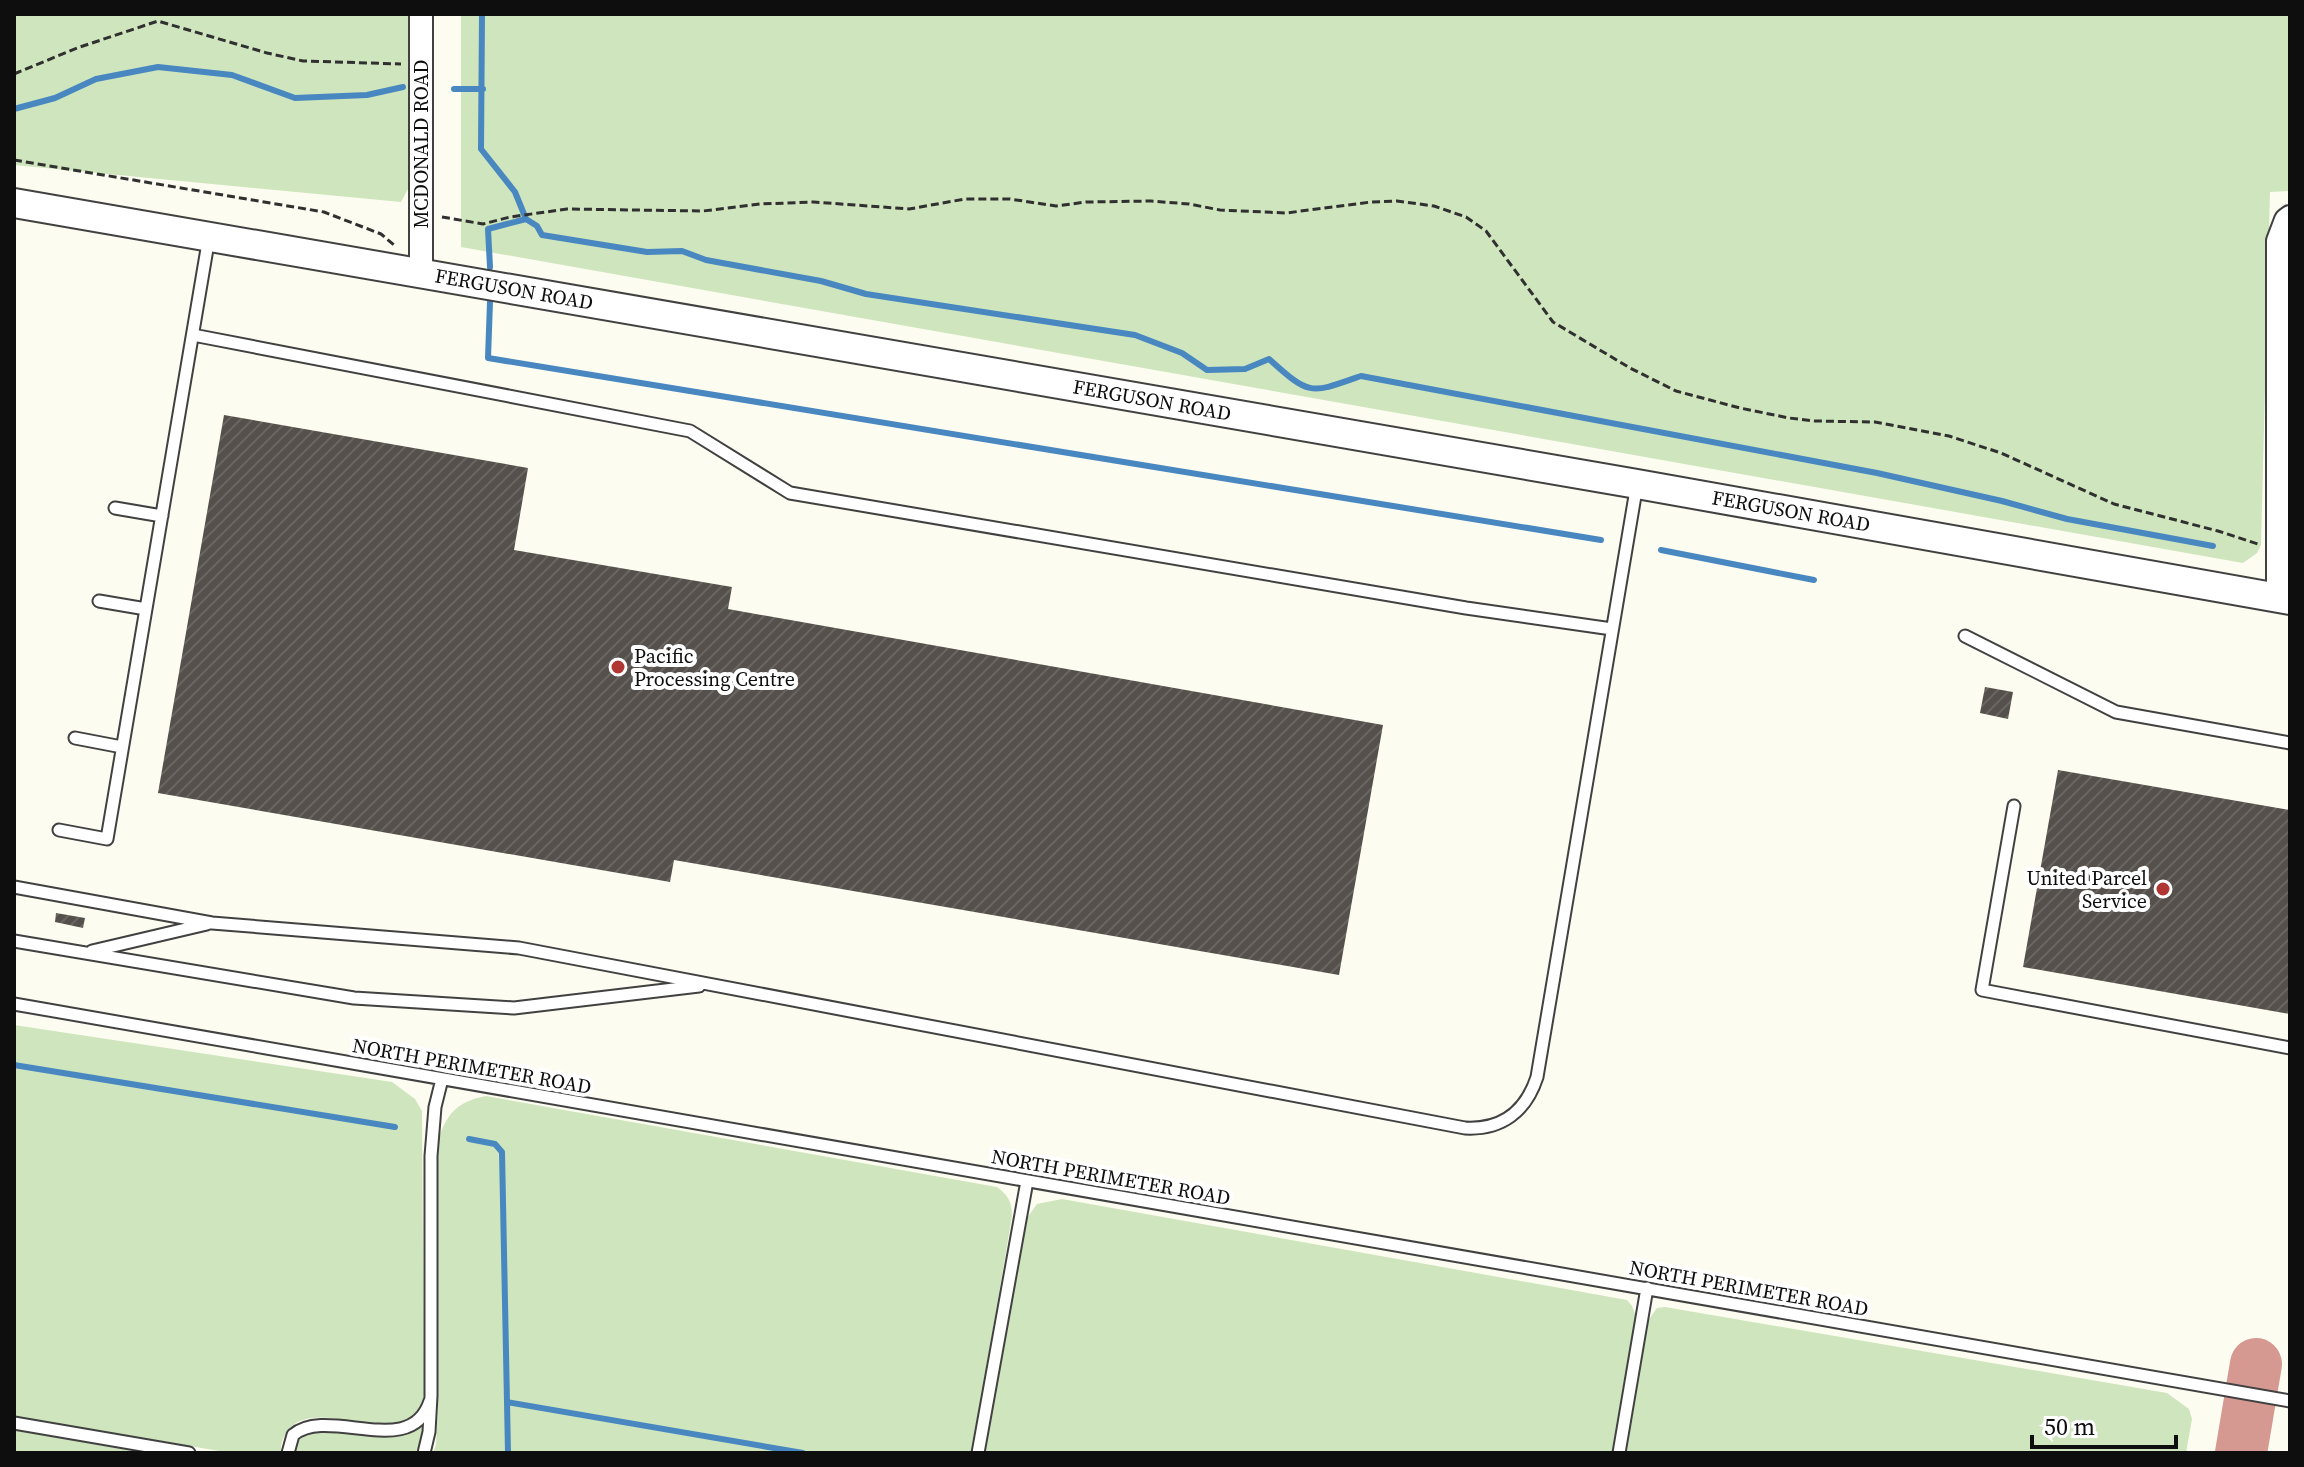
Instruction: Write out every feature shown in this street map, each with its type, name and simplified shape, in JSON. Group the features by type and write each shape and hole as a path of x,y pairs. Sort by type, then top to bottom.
{"street":[{"name":"MCDONALD ROAD","path":"421,14 421,274"},
{"name":"FERGUSON ROAD","path":"14,203 2284,599"},
{"path":"2284,599 2278,252 2281,230 2290,217"}],"lane":[{"path":"59,830 107,839 209,237"},
{"path":"193,335 690,431 790,493 1436,603 1612,629"},
{"path":"14,887 212,923 519,948 1482,1129 1514,1115 1527,1101 1537,1077 1637,484"},
{"path":"115,508 162,516"},
{"path":"99,601 146,609"},
{"path":"1965,636 2116,712 2290,743"},
{"path":"75,738 122,747"},
{"path":"2014,806 1982,990 2290,1048"},
{"path":"83,953 212,923"},
{"path":"14,941 354,998 514,1008 712,984"},
{"name":"NORTH PERIMETER ROAD","path":"14,1004 2290,1401"},
{"path":"424,1453 429,1432 431,1396 431,1156 435,1107 442,1079"},
{"path":"978,1453 1027,1181"},
{"path":"1619,1453 1647,1288"},
{"path":"288,1453 293,1435 307,1426 380,1431 411,1424 423,1414 431,1396"},
{"path":"14,1423 189,1453"}],"path":[{"path":"14,74 77,48 158,21 303,61 413,65"},
{"path":"14,160 324,212 381,234 396,247"},
{"path":"422,218 449,217 483,224 547,211 591,208 703,211 814,202 909,209 965,199 1010,199 1056,206 1086,202 1151,201 1220,210 1286,213 1371,202 1397,201 1434,206 1466,217 1486,231 1553,322 1630,368 1676,391 1789,418 1875,422 1949,436 2001,453 2114,504 2261,545"}],"green space":[{"path":"14,14 413,14 414,178 401,202 14,165"},
{"path":"461,14 2290,14 2290,191 2270,192 2261,545 2257,553 2243,563 461,247"},
{"path":"14,1025 392,1082 415,1099 422,1111 424,1395 415,1413 400,1422 382,1424 320,1418 302,1420 286,1433 281,1453 231,1453 14,1416"},
{"path":"486,1096 997,1187 1009,1199 1012,1216 972,1453 433,1453 438,1406 437,1144 453,1111 467,1102"},
{"path":"1062,1199 1627,1300 1637,1319 1613,1453 984,1453 1027,1218 1037,1204"},
{"path":"1657,1308 2167,1393 2189,1409 2192,1419 2186,1453 1624,1453 1647,1322"},
{"path":"425,1420 419,1447 414,1453 294,1453 297,1440 306,1432 335,1430 367,1435 398,1435 412,1430"},
{"path":"14,1428 162,1453 14,1453"}],"building":[{"name":"Pacific Processing Centre","path":"224,415 528,468 514,550 732,587 728,609 1383,725 1339,975 674,860 670,882 158,793"},
{"path":"1985,687 2013,692 2008,719 1980,713"},
{"name":"United Parcel Service","path":"2058,770 2290,810 2290,1014 2023,967"},
{"path":"56,913 85,918 83,928 55,922"}],"waterway":[{"path":"482,14 481,149 515,192 526,219 488,229 490,267"},
{"path":"14,109 55,98 96,79 158,67 232,75 295,98 367,95 403,87"},
{"path":"454,89 483,89"},
{"path":"526,219 537,226 542,235 647,252 682,251 706,260 821,281 866,294 1135,335 1182,353 1207,370 1245,369 1269,359 1294,380 1311,388 1331,386 1361,376 1877,473 2067,519 2213,546"},
{"path":"490,302 488,358 1601,540"},
{"path":"1661,550 1814,580"},
{"path":"14,1065 395,1127"},
{"path":"469,1139 495,1144 502,1152 507,1402 803,1453"},
{"path":"507,1402 508,1453"}],"taxiway":[{"path":"2241,1453 2256,1364"}],"place":[{"name":"Pacific Processing Centre","path":"618,667"},
{"name":"United Parcel Service","path":"2163,889"}]}
